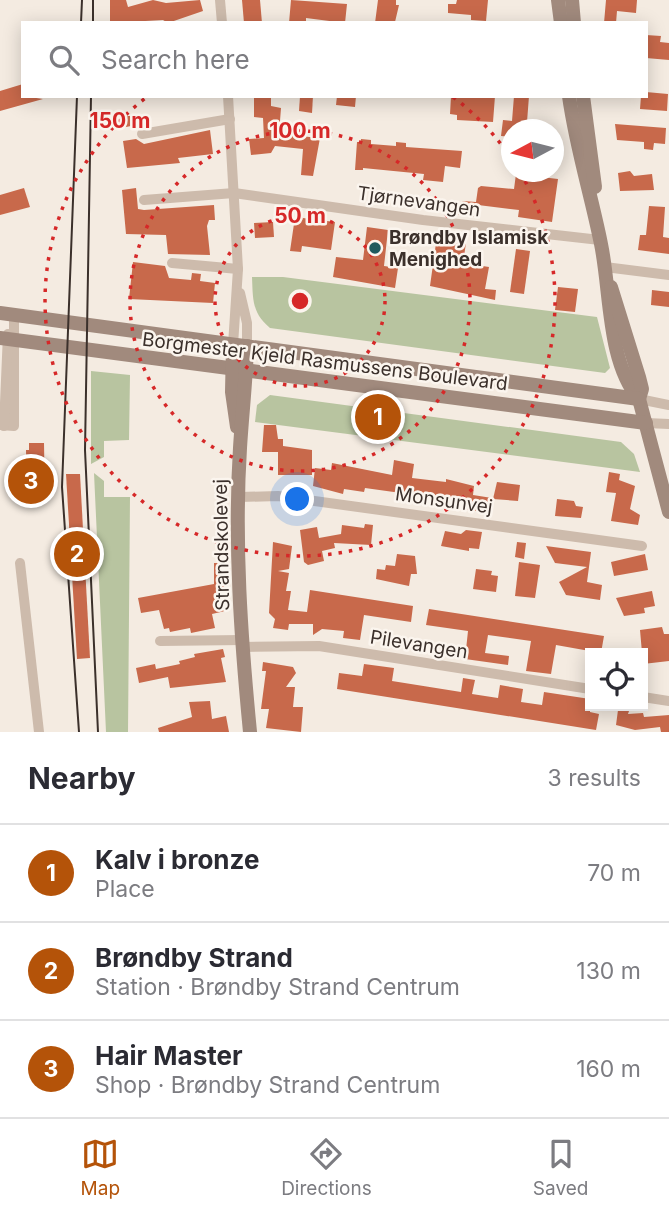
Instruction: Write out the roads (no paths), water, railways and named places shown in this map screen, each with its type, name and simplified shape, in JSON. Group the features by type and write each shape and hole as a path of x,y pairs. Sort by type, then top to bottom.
{"street":[{"path":"220,0 222,21"},
{"path":"558,0 561,21"},
{"path":"572,0 574,21"},
{"name":"Strandskolevej","path":"228,98 238,287 247,323 240,346 240,497 242,644 250,732"},
{"path":"569,98 606,272 619,306 639,377 642,389 639,399 666,484 669,512"},
{"path":"583,98 600,240"},
{"path":"142,134 230,119"},
{"path":"144,200 234,193"},
{"name":"Tjørnevangen","path":"234,193 461,225 600,240"},
{"path":"172,263 238,269"},
{"path":"606,272 669,275"},
{"path":"2,426 7,314"},
{"name":"Borgmester Kjeld Rasmussens Boulevard","path":"7,314 639,399"},
{"name":"Borgmester Kjeld Rasmussens Boulevard","path":"7,339 646,423"},
{"path":"639,399 669,405"},
{"path":"646,423 669,424"},
{"name":"Monsunvej","path":"240,497 278,496 642,545"},
{"path":"20,563 39,732"},
{"path":"160,641 242,644"},
{"name":"Pilevangen","path":"242,644 319,646 585,688"},
{"path":"648,698 669,701"}],"tram line":[{"path":"81,21 82,0"},
{"path":"93,0 93,21"},
{"path":"77,98 62,487 79,732"},
{"path":"91,98 85,450 98,732"}],"place":[{"name":"Brøndby Islamisk Menighed","path":"375,248"},
{"name":"Kalv i bronze","path":"378,417"},
{"name":"Hair Master","path":"31,481"},
{"name":"Brøndby Strand","path":"77,554"}]}
